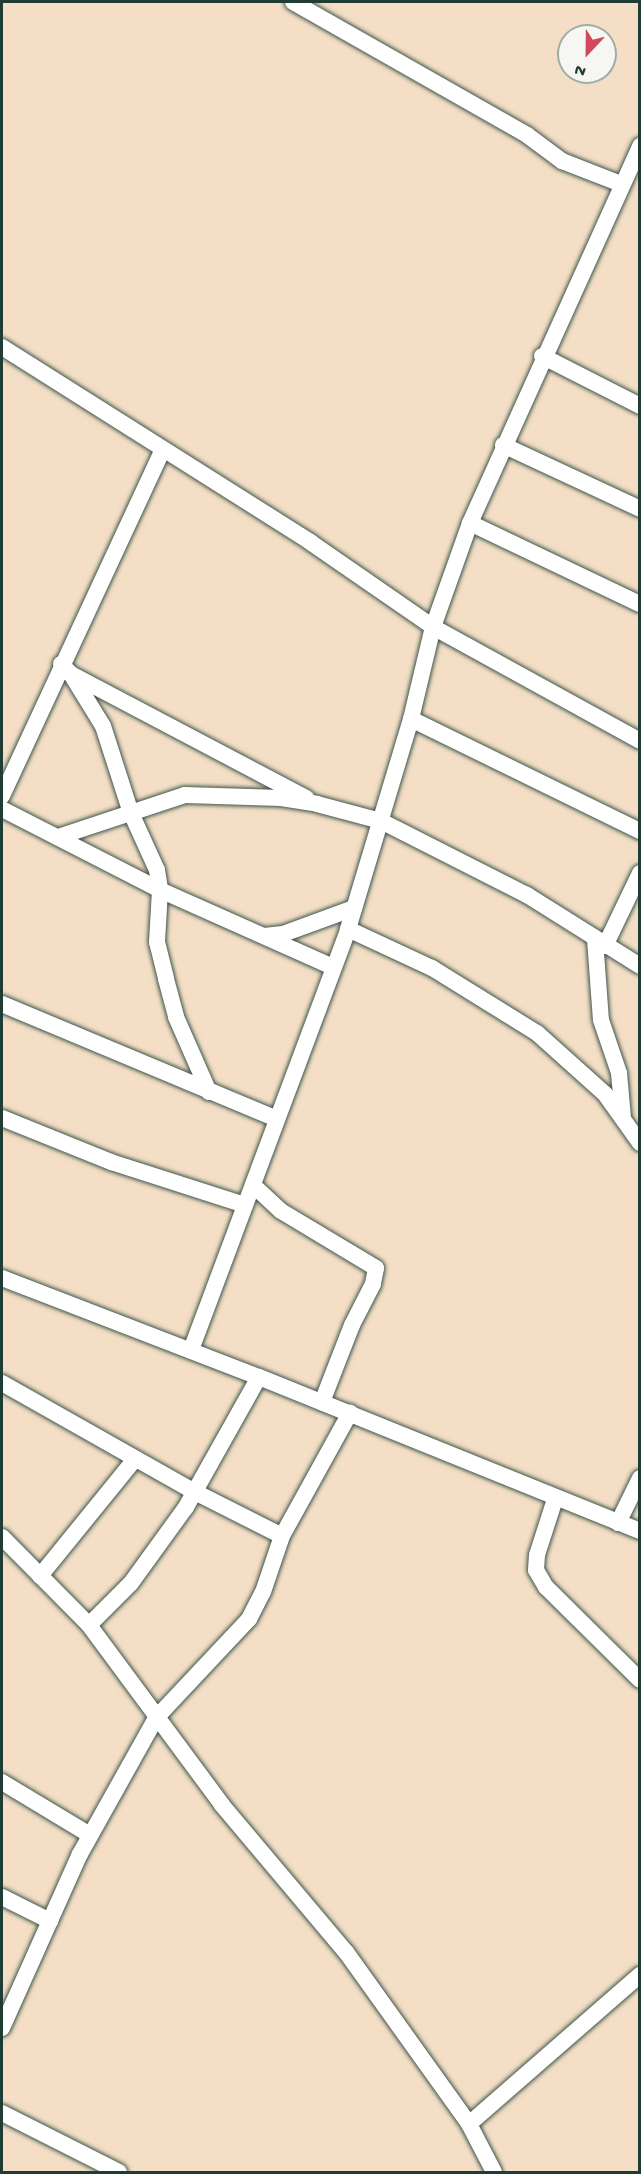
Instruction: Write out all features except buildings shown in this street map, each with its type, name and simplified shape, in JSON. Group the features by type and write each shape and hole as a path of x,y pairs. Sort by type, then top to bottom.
{"street":[{"path":"294,2 527,135 562,161 621,184"},
{"path":"191,1350 348,929 411,718 433,627 470,523 542,356 621,184 636,164 639,146"},
{"path":"2,347 162,451 310,542 433,627 639,741"},
{"path":"542,356 639,406"},
{"path":"503,446 639,509"},
{"path":"2,796 66,669 162,451"},
{"path":"470,523 639,604"},
{"path":"66,669 317,804"},
{"path":"66,669 113,748 131,813 157,870 160,890 157,942 176,1017 209,1092"},
{"path":"411,718 639,831"},
{"path":"57,837 185,795 281,798 317,804 381,821 526,896 639,966"},
{"path":"2,809 160,890 333,967"},
{"path":"623,1119 619,1073 601,1020 600,943 639,873"},
{"path":"263,937 283,934 354,908"},
{"path":"348,929 432,968 537,1033 605,1094 639,1143"},
{"path":"2,1004 277,1119"},
{"path":"2,1118 111,1162 245,1205"},
{"path":"252,1185 281,1212 376,1268 373,1284 352,1325 322,1402"},
{"path":"2,1278 350,1413 555,1499 639,1531"},
{"path":"89,1625 131,1583 195,1492 259,1377"},
{"path":"2,1383 195,1492 282,1536"},
{"path":"2,2028 90,1835 156,1718 249,1619 263,1592 282,1536 350,1413"},
{"path":"40,1576 135,1459"},
{"path":"618,1523 639,1478"},
{"path":"555,1499 537,1555 536,1570 546,1587 639,1680"},
{"path":"2,1537 89,1625 222,1804 346,1952 469,2124 494,2172"},
{"path":"2,1782 90,1835"},
{"path":"2,1897 50,1921"},
{"path":"469,2124 639,1975"},
{"path":"2,2113 119,2172"}]}
